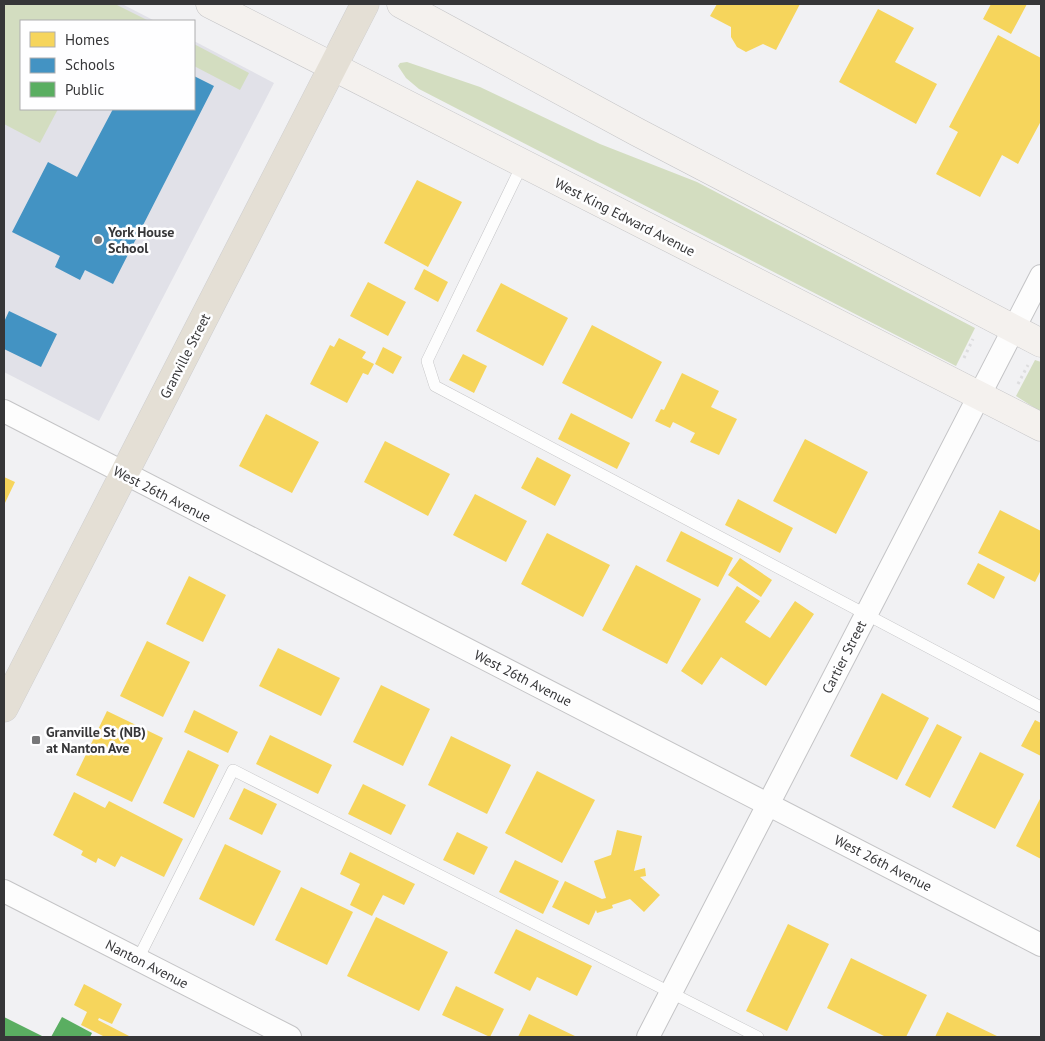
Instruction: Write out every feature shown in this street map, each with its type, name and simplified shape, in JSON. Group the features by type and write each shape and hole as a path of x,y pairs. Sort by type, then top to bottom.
{"highway":[{"name":"Granville Street","path":"4,708 366,4"}],"main road":[{"name":"West King Edward Avenue","path":"210,4 522,165 1041,427"},
{"path":"402,4 637,132 1014,329 1036,352"}],"street":[{"name":"Cartier Street","path":"648,1037 1041,276"},
{"name":"West 26th Avenue","path":"4,411 1041,945"},
{"name":"Nanton Avenue","path":"4,891 290,1037"}],"lane":[{"path":"522,165 427,361 435,386 1041,707"},
{"path":"138,959 233,770 758,1037"}],"path":[{"path":"962,360 977,331"},
{"path":"1018,385 1036,352"}],"shaded area":[{"name":"York House School","path":"4,4 122,4 153,20 20,20 20,110 195,110 195,42 274,83 99,421 4,372"}],"green space":[{"path":"4,4 115,4 147,20 20,20 20,110 57,110 40,143 4,124"},
{"path":"195,45 249,73 240,90 195,67"},
{"path":"407,62 480,87 600,144 697,182 975,328 956,366 419,89 406,78 398,66 400,63"},
{"path":"1035,360 1041,362 1041,412 1016,396"}],"building: Homes":[{"path":"717,4 800,4 776,50 763,44 746,52 737,47 731,37 731,27 710,16"},
{"path":"991,4 1027,4 1011,34 983,19"},
{"path":"878,9 914,28 895,62 937,84 916,124 839,82"},
{"path":"998,35 1041,58 1041,121 1018,164 1002,155 980,197 936,174 958,132 949,127"},
{"path":"417,180 462,202 428,267 384,243"},
{"path":"424,269 448,282 438,302 414,289"},
{"path":"368,282 406,302 388,336 350,316"},
{"path":"501,283 568,318 543,366 476,331"},
{"path":"592,325 662,362 632,419 562,383"},
{"path":"339,338 366,352 362,358 374,364 368,375 363,373 347,403 310,384 330,345 334,347"},
{"path":"383,347 402,357 393,374 375,364"},
{"path":"463,354 487,366 474,393 449,380"},
{"path":"682,373 719,391 711,407 737,419 719,455 690,442 695,433 673,422 670,428 655,421 661,409 664,410"},
{"path":"571,413 630,443 617,469 558,439"},
{"path":"266,414 319,442 292,493 239,466"},
{"path":"805,439 868,472 836,534 773,501"},
{"path":"385,441 450,474 428,516 364,482"},
{"path":"537,457 571,475 555,506 521,488"},
{"path":"4,477 15,482 4,505"},
{"path":"475,494 527,521 506,562 453,535"},
{"path":"738,499 793,528 780,553 725,525"},
{"path":"1000,510 1041,531 1041,570 1035,582 978,553"},
{"path":"681,531 733,558 718,587 666,561"},
{"path":"547,533 610,565 583,617 521,584"},
{"path":"740,558 772,580 761,597 728,575"},
{"path":"978,563 1005,577 994,599 967,584"},
{"path":"636,565 701,599 667,664 602,630"},
{"path":"189,576 226,595 203,642 166,624"},
{"path":"737,586 760,601 745,622 770,638 795,601 814,614 766,686 721,657 702,685 681,671"},
{"path":"147,641 190,662 163,717 120,696"},
{"path":"278,648 340,678 321,716 259,686"},
{"path":"381,685 430,709 403,766 353,742"},
{"path":"882,693 929,718 897,780 850,756"},
{"path":"194,710 238,732 228,753 184,732"},
{"path":"107,711 163,738 132,802 76,775"},
{"path":"1035,720 1041,723 1041,756 1021,746"},
{"path":"937,724 962,737 930,798 905,785"},
{"path":"270,735 332,765 318,794 256,764"},
{"path":"451,736 511,765 487,814 428,785"},
{"path":"188,750 219,765 194,818 163,803"},
{"path":"980,752 1024,774 995,829 952,807"},
{"path":"537,771 595,800 562,863 505,833"},
{"path":"363,784 406,805 391,835 348,814"},
{"path":"244,788 277,804 262,835 229,819"},
{"path":"74,792 105,808 109,801 183,839 164,877 121,856 115,867 98,858 96,863 81,855 83,851 53,835"},
{"path":"1041,797 1041,859 1016,846"},
{"path":"617,830 642,836 634,871 645,868 646,876 640,877 660,895 644,912 630,899 612,905 613,908 597,913 596,910 589,925 552,907 565,881 602,899 606,898 594,861 611,855"},
{"path":"457,832 488,847 474,875 443,860"},
{"path":"225,844 281,871 254,926 199,899"},
{"path":"350,852 415,884 404,905 383,895 372,916 350,905 360,884 340,874"},
{"path":"515,860 559,881 543,914 499,892"},
{"path":"301,887 353,912 327,965 275,940"},
{"path":"376,917 448,952 419,1011 347,976"},
{"path":"788,924 829,944 787,1031 746,1011"},
{"path":"516,929 592,966 577,996 537,977 530,991 494,973"},
{"path":"851,958 927,995 906,1037 886,1037 827,1008"},
{"path":"84,984 122,1004 112,1024 99,1018 98,1020 131,1037 105,1037 81,1025 87,1012 74,1005"},
{"path":"456,986 504,1009 490,1037 442,1015"},
{"path":"947,1012 999,1037 935,1037"},
{"path":"529,1014 577,1037 518,1037"}],"building: Schools":[{"path":"195,76 214,86 113,284 85,270 80,280 55,267 60,256 12,232 48,162 77,177 112,110 195,110"},
{"path":"9,311 57,334 41,367 4,349 4,322"}],"building: Public":[{"path":"4,1017 44,1037 4,1037"},
{"path":"62,1017 92,1033 90,1037 51,1037"}],"place":[{"name":"York House School","path":"98,240"},
{"name":"Granville St (NB) at Nanton Ave","path":"36,740"}]}
